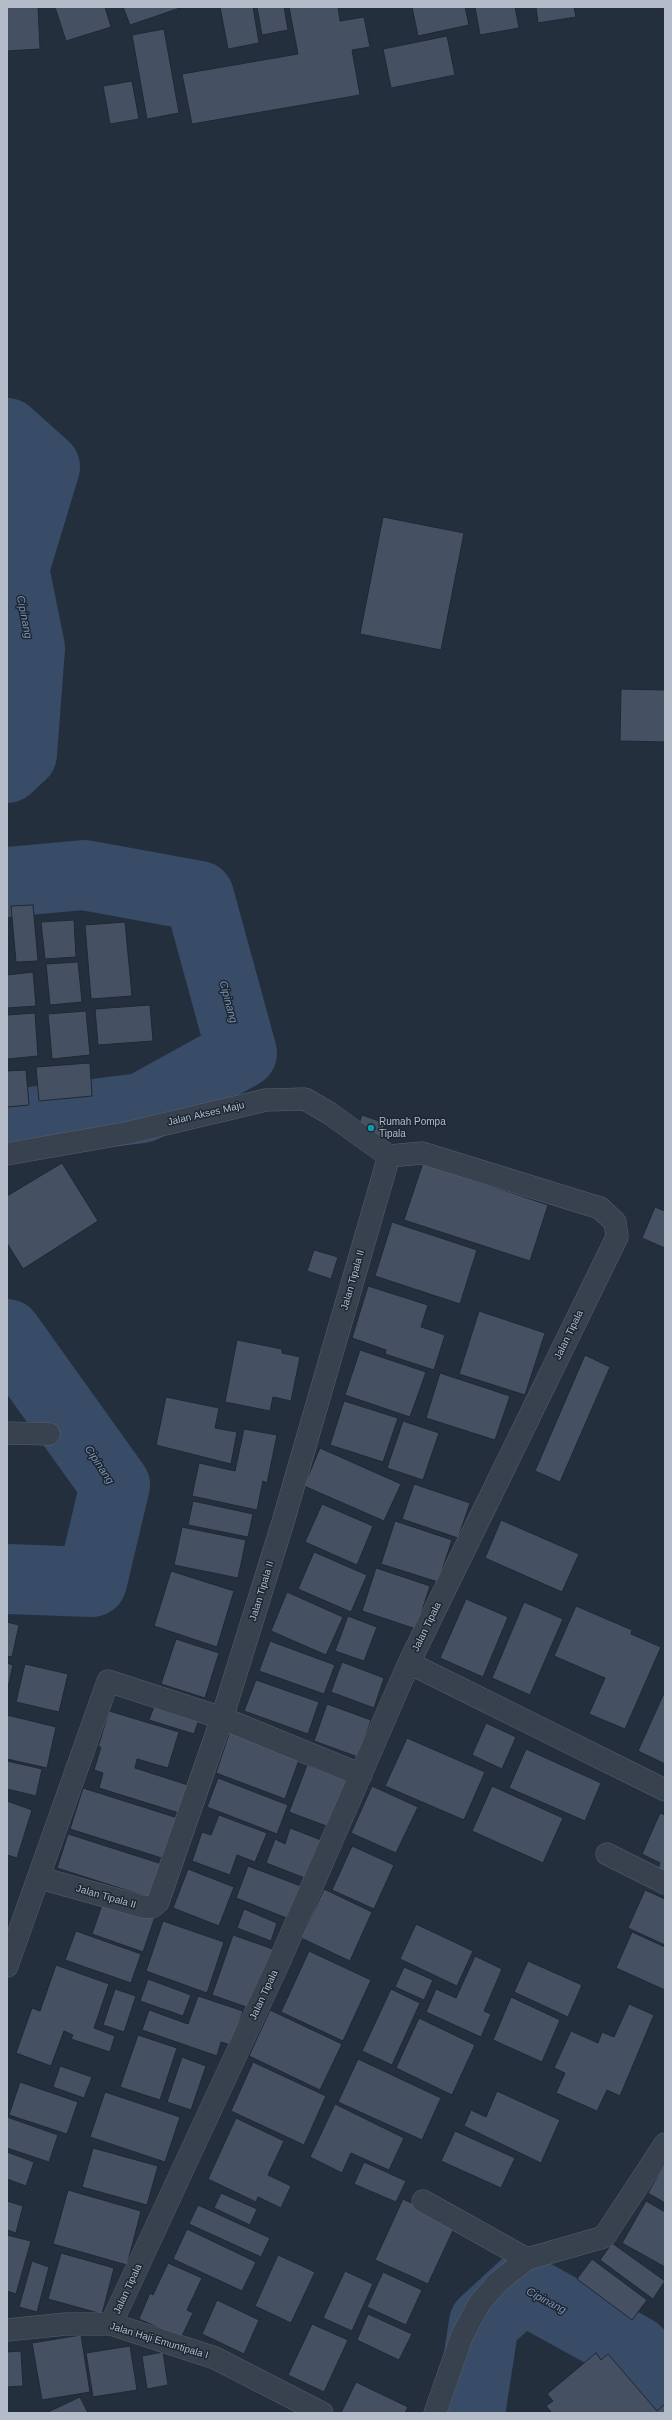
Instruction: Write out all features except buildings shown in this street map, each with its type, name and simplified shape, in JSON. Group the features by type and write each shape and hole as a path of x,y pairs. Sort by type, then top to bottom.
{"street":[{"name":"Jalan Akses Maju","path":"7,1154 127,1133 266,1100 305,1099 329,1113 389,1156"},
{"name":"Jalan Tipala","path":"111,2324 280,1960 409,1663 617,1237 615,1222 600,1208 422,1153 389,1156"},
{"name":"Jalan Tipala II","path":"40,1878 137,1906 147,1908 155,1905 222,1718 285,1515 389,1156"},
{"path":"7,1433 49,1434"},
{"name":"Jalan Tipala","path":"409,1663 665,1790"},
{"path":"7,1966 40,1878 108,1681 222,1718 361,1775"},
{"path":"607,1854 665,1883"},
{"path":"436,2413 462,2336 479,2304 498,2282 527,2259 604,2237 665,2144"},
{"path":"424,2201 527,2259"},
{"name":"Jalan Haji Emuntipala I","path":"7,2330 66,2324 111,2324 215,2358 322,2413"}],"waterway":[{"name":"Cipinang","path":"7,433 45,467 14,569 30,648 22,754 7,768"},
{"name":"Cipinang","path":"7,882 84,875 199,896 242,1053 142,1108 7,1125"},
{"name":"Cipinang","path":"7,1334 115,1485 92,1582 7,1579"},
{"name":"Cipinang","path":"470,2413 484,2323 522,2288 636,2351 665,2381"}],"place":[{"name":"Rumah Pompa Tipala","path":"371,1128"}]}
